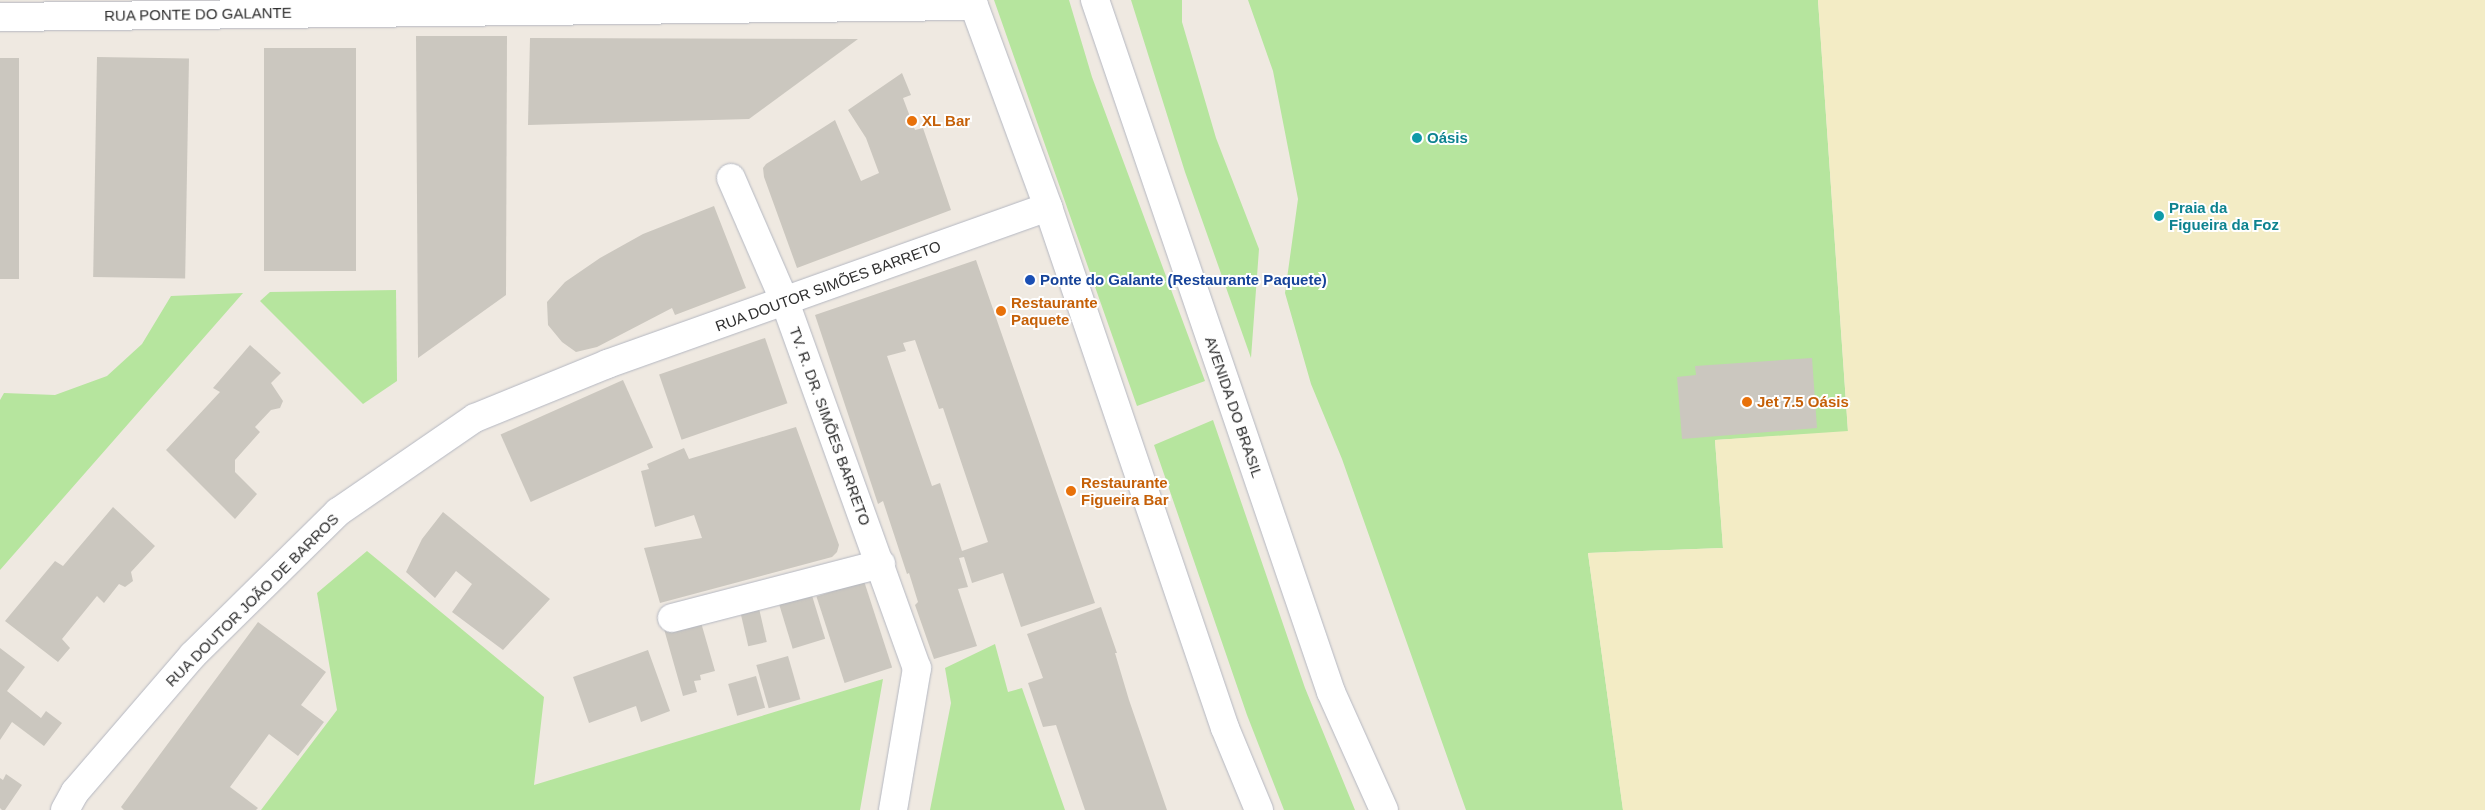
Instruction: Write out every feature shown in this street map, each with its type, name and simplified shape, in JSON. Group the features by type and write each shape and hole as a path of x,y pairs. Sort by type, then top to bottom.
{"street":[{"name":"AVENIDA DO BRASIL","path":"1095,0 1331,692 1384,810"},
{"name":"RUA PONTE DO GALANTE","path":"0,17 52,8 972,3"},
{"path":"972,3 1048,207 1225,728 1259,810"},
{"name":"TV. R. DR. SIMÕES BARRETO","path":"731,178 785,302 917,668 893,810"},
{"name":"RUA DOUTOR SIMÕES BARRETO","path":"607,364 1048,207"},
{"name":"RUA DOUTOR JOÃO DE BARROS","path":"65,810 75,792 193,655 338,512 475,418 607,364"},
{"path":"672,618 881,564"}],"green space":[{"path":"994,0 1069,0 1092,77 1205,381 1137,406"},
{"path":"1131,0 1182,0 1182,22 1216,138 1259,249 1251,358 1185,172"},
{"path":"1248,0 1818,0 1848,432 1715,440 1723,548 1588,553 1623,810 1466,810 1342,459 1311,384 1285,293 1298,199 1273,71"},
{"path":"396,290 397,381 363,404 260,301 270,292"},
{"path":"243,293 0,570 0,400 4,393 55,395 107,376 142,344 171,296"},
{"path":"1213,420 1305,688 1355,810 1284,810 1247,715 1154,445"},
{"path":"367,551 544,697 534,785 883,679 860,810 261,810 337,710 317,593"},
{"path":"995,644 1008,692 1022,688 1065,810 930,810 951,703 945,668"}],"sand":[{"name":"Praia da Figueira da Foz","path":"1818,0 2485,0 2485,810 1623,810 1588,553 1723,548 1715,440 1848,431"}],"building":[{"path":"416,36 507,36 506,295 418,358"},
{"path":"530,38 858,39 749,119 528,125"},
{"path":"264,48 356,48 356,271 264,271"},
{"path":"97,57 189,59 185,279 93,277"},
{"path":"0,58 19,58 19,279 0,279"},
{"path":"902,73 911,95 903,98 915,130 923,128 951,210 797,268 764,177 763,168 766,164 835,120 861,181 879,173 866,138 848,110"},
{"path":"714,206 746,288 675,315 672,308 597,347 576,352 562,342 548,325 547,302 565,282 600,258 643,234"},
{"path":"976,260 1095,603 1021,627 1003,573 972,583 964,557 959,558 968,587 958,589 977,646 934,659 915,605 918,602 909,573 907,574 883,501 878,504 815,315","holes":["915,340 939,409 943,408 988,542 962,551 940,483 932,486 887,356 906,351 903,343"]},
{"path":"765,338 787,403 682,440 659,374"},
{"path":"250,345 281,373 271,383 283,401 280,408 271,410 255,427 260,432 235,460 235,472 257,494 235,519 166,450 220,392 213,388"},
{"name":"Jet 7.5 Oásis","path":"1812,358 1817,428 1682,439 1677,377 1696,375 1695,366"},
{"path":"623,380 653,448 531,502 501,435"},
{"path":"796,427 839,545 837,552 832,557 660,603 644,548 702,538 694,515 655,527 641,471 649,469 647,464 684,448 689,459"},
{"path":"113,507 155,546 131,572 133,581 125,587 119,584 104,603 97,596 62,639 70,648 58,662 5,621 55,561 63,566"},
{"path":"443,512 550,599 503,650 452,612 472,584 456,571 435,598 406,572 422,539"},
{"path":"864,581 892,668 845,683 816,596"},
{"path":"810,589 825,639 793,649 777,599"},
{"path":"758,604 767,642 748,646 739,608"},
{"path":"1101,607 1117,653 1115,653 1129,700 1167,810 1085,810 1056,725 1043,727 1028,683 1043,678 1027,634"},
{"path":"700,619 715,671 700,675 701,680 694,681 697,692 683,696 664,629"},
{"path":"258,622 326,672 301,705 324,722 298,756 269,734 230,787 258,808 256,810 124,810 121,807"},
{"path":"0,648 25,667 7,691 41,718 46,711 62,723 44,746 12,722 0,740"},
{"path":"648,650 670,711 641,722 636,706 589,723 573,677"},
{"path":"788,656 800,699 769,708 756,665"},
{"path":"756,676 765,708 737,716 728,684"},
{"path":"6,774 22,785 5,810 2,810 0,808 0,778 3,780"}],"place":[{"name":"XL Bar","path":"912,121"},
{"name":"Oásis","path":"1417,138"},
{"name":"Praia da Figueira da Foz","path":"2159,216"},
{"name":"Ponte do Galante (Restaurante Paquete)","path":"1030,280"},
{"name":"Restaurante Paquete","path":"1001,311"},
{"name":"Jet 7.5 Oásis","path":"1747,402"},
{"name":"Restaurante Figueira Bar","path":"1071,491"}]}
